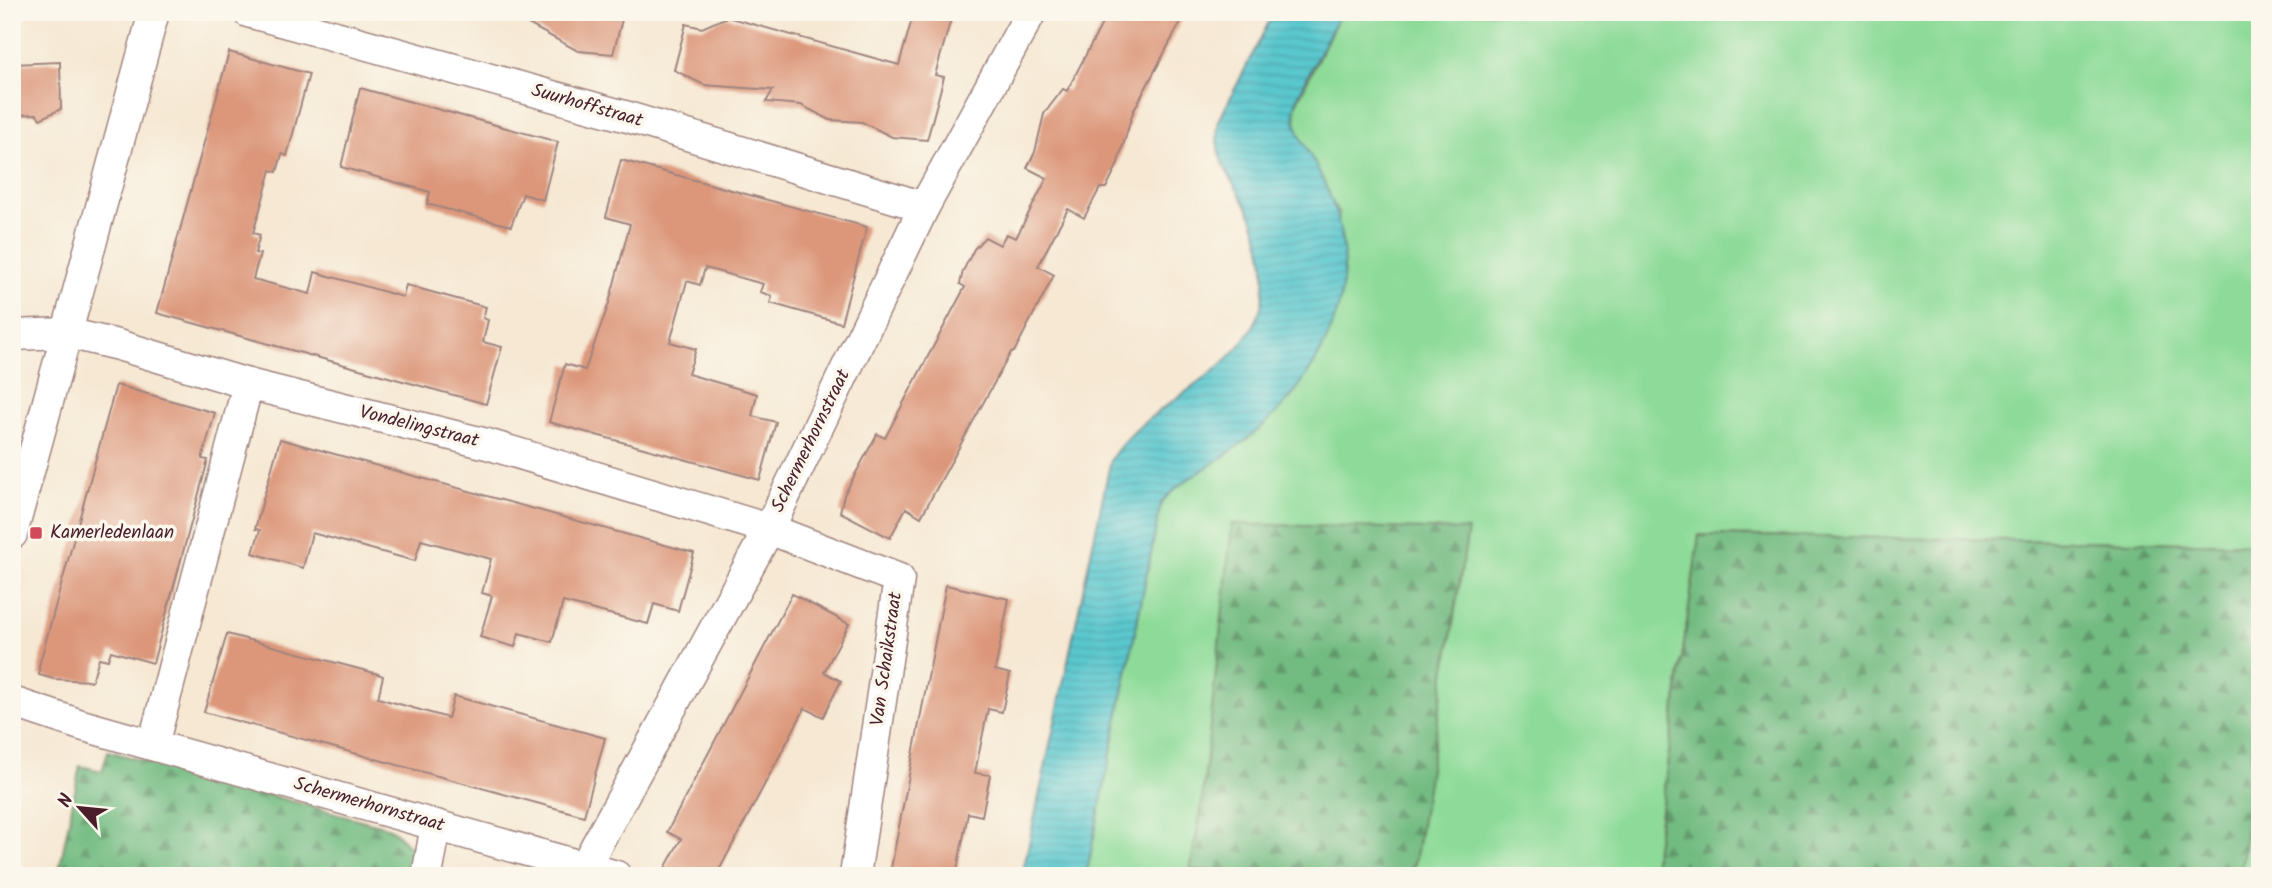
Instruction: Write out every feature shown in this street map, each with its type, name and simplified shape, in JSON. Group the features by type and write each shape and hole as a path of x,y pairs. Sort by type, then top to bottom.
{"street":[{"path":"12,534 154,12"},
{"name":"Suurhoffstraat","path":"248,12 628,117 924,206"},
{"name":"Schermerhornstraat","path":"585,866 769,529 924,206 1031,12"},
{"name":"Vondelingstraat","path":"12,335 67,333 248,384 486,444 769,529"},
{"path":"153,745 248,384"},
{"name":"Van Schaikstraat","path":"769,529 899,579 855,876"},
{"name":"Schermerhornstraat","path":"12,702 153,745 615,876"},
{"path":"427,876 436,825"}],"green space":[{"path":"1341,12 2260,12 2260,544 1699,535 1652,876 1413,876 1422,818 1201,810 1191,870 1307,876 1086,876 1161,503 1175,487 1227,454 1290,399 1320,354 1339,215 1302,141 1296,126 1295,106"},
{"path":"1232,524 1468,530 1413,876 1307,876 1190,870 1201,810"},
{"path":"1699,535 2260,544 2260,677 2241,876 1652,876"},
{"path":"2260,677 2260,876 2241,876"},
{"path":"108,751 390,828 415,851 411,876 58,876 80,766 102,771"}],"water":[{"path":"1274,12 1341,12 1297,99 1295,115 1301,138 1329,193 1338,220 1343,246 1341,297 1322,349 1299,387 1280,409 1247,439 1183,483 1161,503 1086,876 1022,876 1111,459 1143,424 1201,381 1236,349 1251,330 1262,304 1264,274 1261,244 1246,204 1221,160 1217,135 1219,120"}],"building":[{"path":"506,12 624,12 613,54 578,51"},
{"path":"914,12 953,12 935,75 944,77 927,140 892,137 862,122 830,120 801,105 766,102 773,90 704,85 674,70 686,24 702,28 727,17 899,65"},
{"path":"1108,12 1186,12 1133,112 1117,166 1106,188 1100,188 1084,218 1068,209 1038,266 1054,275 1014,352 1011,352 921,517 906,508 890,538 840,512 844,495 877,434 885,438 965,287 960,284 963,271 974,249 985,237 1000,245 1006,234 1016,238 1047,178 1027,168 1035,152 1044,114 1063,89 1067,91"},
{"path":"229,52 309,74 287,156 282,154 277,172 271,170 253,233 260,235 255,253 260,254 253,279 310,294 315,272 403,297 406,285 486,307 483,318 488,320 483,342 502,347 486,404 157,313"},
{"path":"60,62 61,109 40,119 37,114 12,115 12,64"},
{"path":"360,88 558,142 543,200 523,194 511,226 427,204 430,192 341,167"},
{"path":"621,160 867,227 841,323 770,303 772,296 760,292 763,284 705,268 700,285 687,281 670,342 696,349 688,374 757,394 752,416 776,422 760,480 549,422 565,364 585,370 609,303 630,224 606,217"},
{"path":"116,385 215,413 202,459 208,460 153,663 111,651 108,660 99,658 92,681 54,679 39,675 39,666"},
{"path":"280,439 694,553 678,611 654,604 648,624 563,602 552,642 519,633 515,647 480,637 492,596 482,593 491,559 421,540 415,561 312,533 303,568 253,553 260,530 255,529"},
{"path":"946,585 1009,599 995,670 1010,674 1002,712 988,709 975,773 990,775 982,816 968,813 956,876 905,876 906,871 891,868"},
{"path":"792,594 849,624 824,672 841,681 823,717 805,708 716,876 686,876 664,870 681,839 667,832"},
{"path":"227,634 378,674 383,676 378,698 448,718 454,696 605,738 584,816 204,712"}],"place":[{"name":"Kamerledenlaan","path":"36,533"}]}
